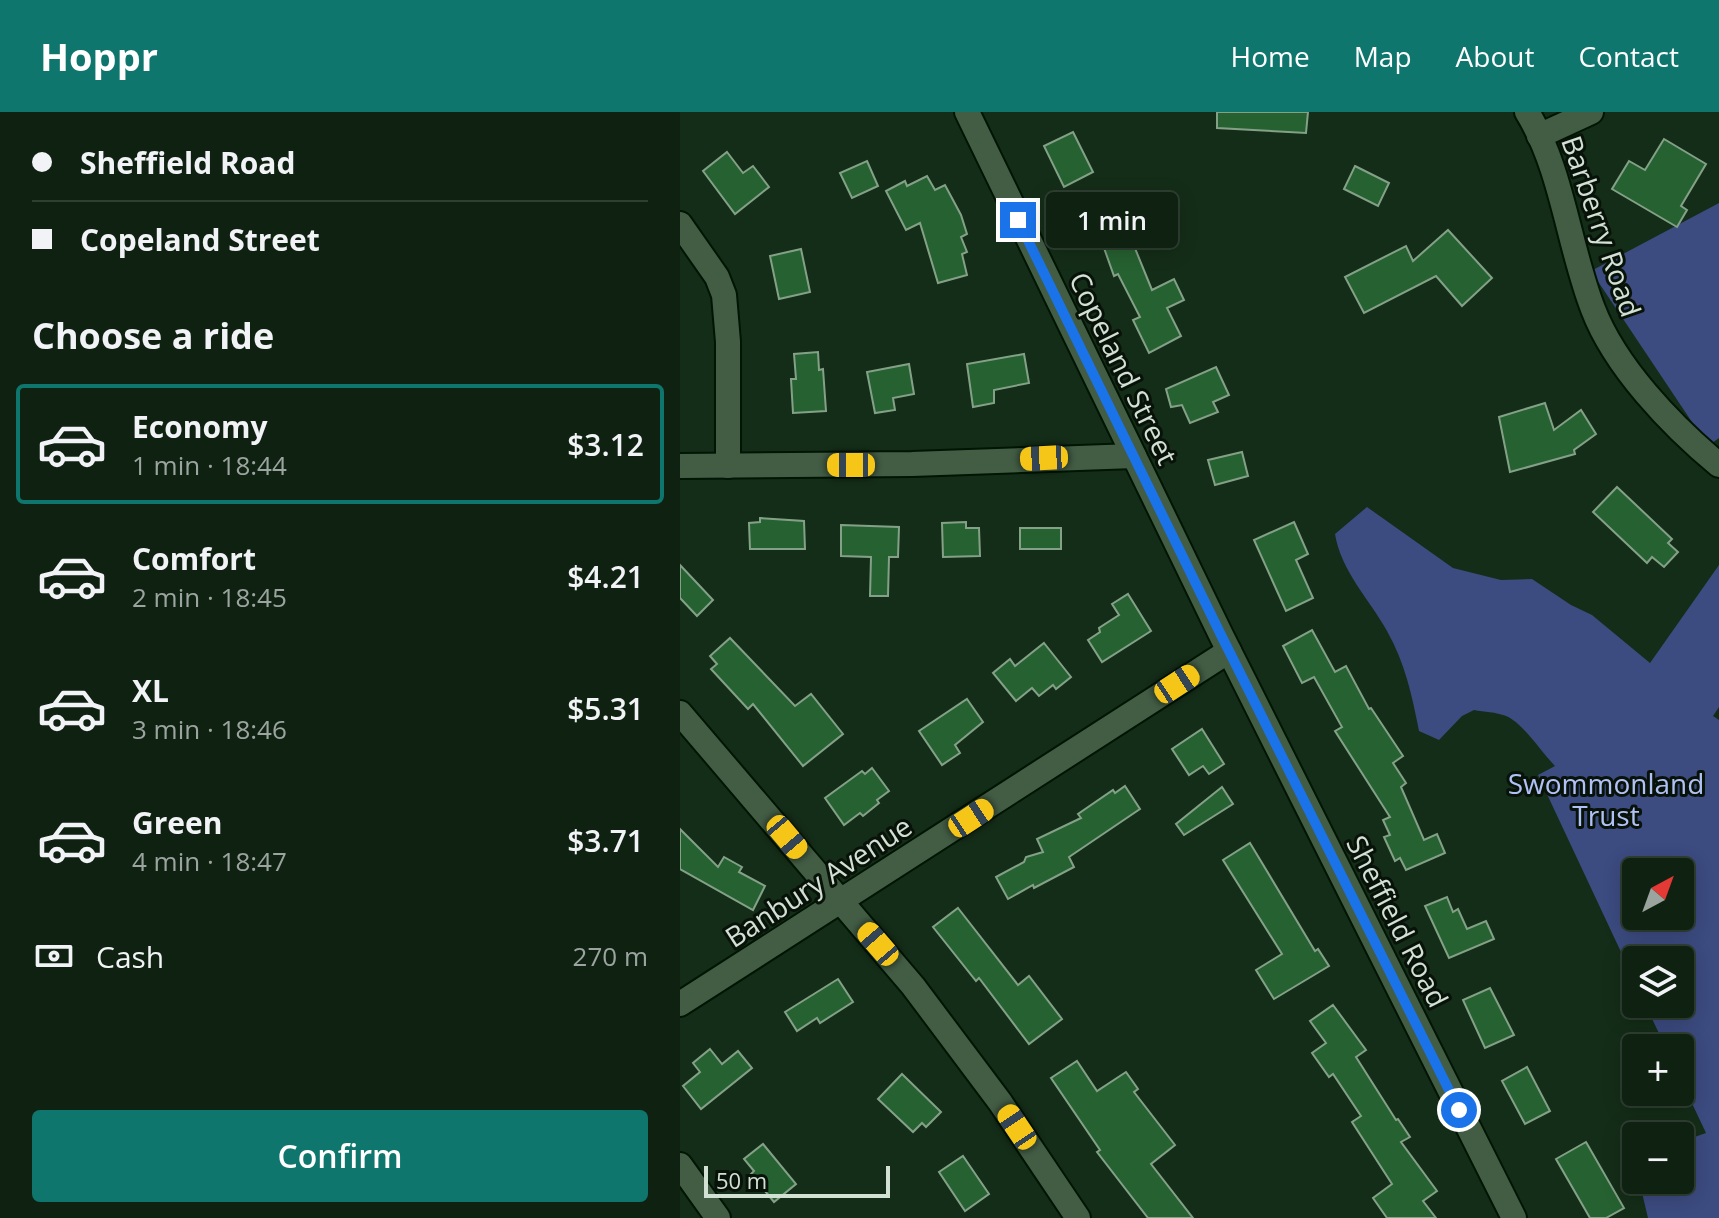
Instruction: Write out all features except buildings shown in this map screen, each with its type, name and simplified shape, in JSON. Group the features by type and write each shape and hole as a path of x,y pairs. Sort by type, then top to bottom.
{"street":[{"name":"Copeland Street","path":"967,112 1229,651"},
{"name":"Barberry Road","path":"1527,112 1539,136 1594,311 1620,358 1648,396 1692,443 1719,465"},
{"path":"1539,136 1591,112"},
{"path":"680,224 717,277 724,295 728,342 728,466"},
{"path":"680,466 912,464 1134,456"},
{"name":"Banbury Avenue","path":"680,1004 1229,651"},
{"name":"Sheffield Road","path":"1229,651 1514,1218"},
{"path":"680,713 913,986 983,1078 1078,1218"},
{"path":"680,1165 718,1218"}],"green space":[{"path":"1719,203 1719,438 1708,446 1591,271"},
{"name":"Swommonland Trust","path":"1367,507 1453,568 1501,580 1532,579 1592,615 1650,663 1719,565 1719,707 1713,716 1719,720 1719,1218 1648,1218 1643,1197 1643,1194 1694,1194 1694,1137 1706,1133 1693,1106 1694,1034 1659,1034 1652,1018 1694,1018 1694,946 1622,946 1622,954 1538,775 1555,766 1512,719 1474,710 1462,716 1439,740 1419,731 1399,655 1349,573 1335,534"}],"route":[{"path":"1018,220 1459,1110"}]}
